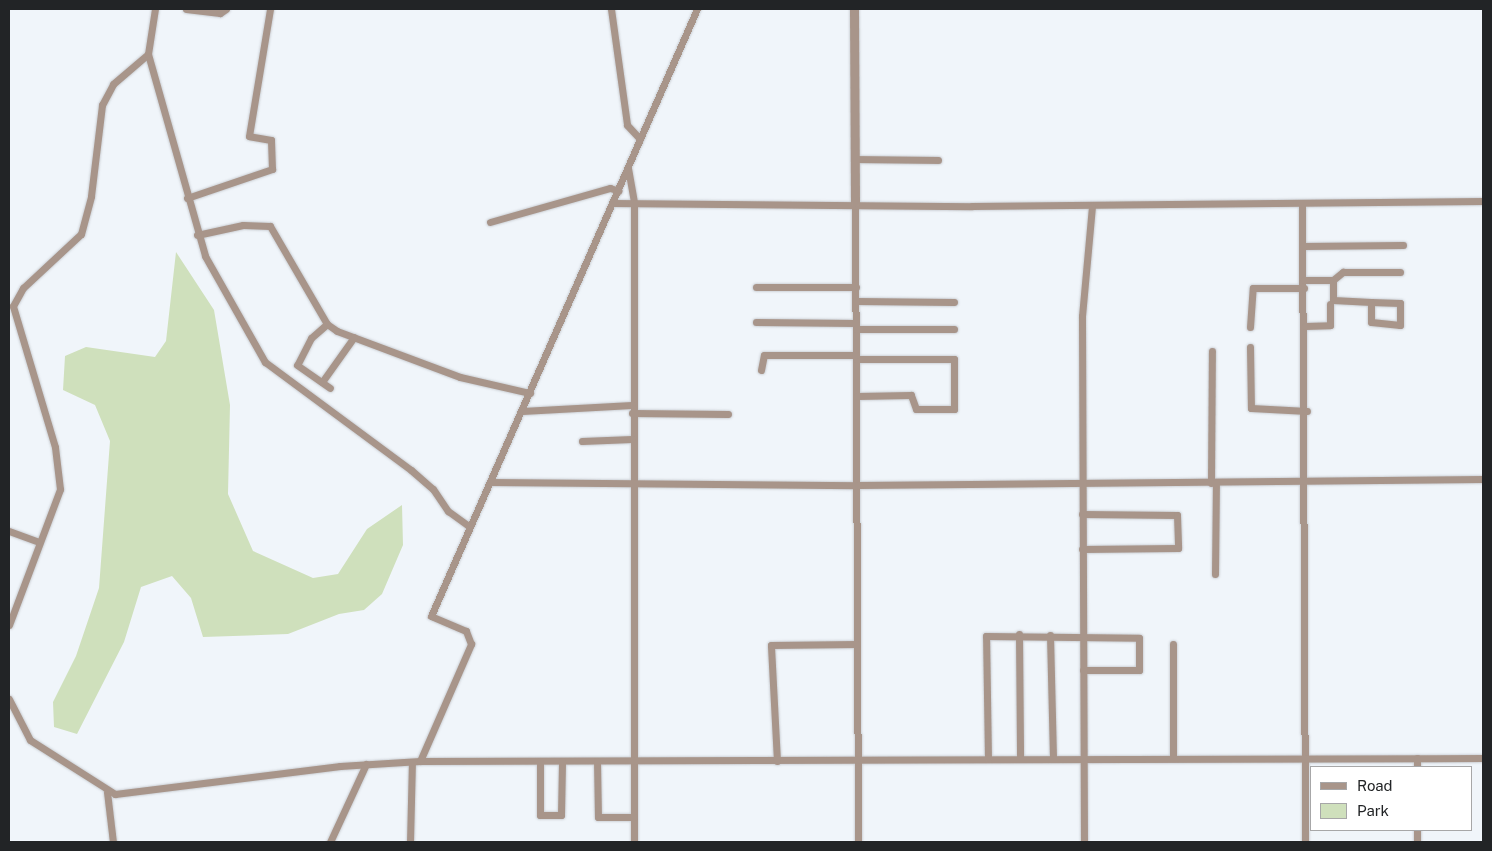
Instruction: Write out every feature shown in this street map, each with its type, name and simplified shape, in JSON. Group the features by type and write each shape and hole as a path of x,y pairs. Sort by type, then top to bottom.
{"street":[{"path":"155,9 148,54 197,235 222,292 265,362 411,470 433,488 448,511 469,526"},
{"path":"186,9 220,13 226,9"},
{"path":"187,198 272,169 271,140 249,136 270,9"},
{"path":"611,9 627,125 640,139"},
{"path":"420,762 471,644 466,631 431,616 469,526 530,394 619,191 697,9"},
{"path":"854,9 858,485 854,760 858,842"},
{"path":"9,625 39,542 59,499 56,447 18,335 15,298 81,234 107,91 148,54"},
{"path":"854,159 938,160"},
{"path":"628,167 634,203 632,405 634,842"},
{"path":"490,222 610,188 619,191"},
{"path":"613,203 855,202 1092,206 1483,201"},
{"path":"1302,203 1307,411 1305,842"},
{"path":"1084,842 1081,482 1082,316 1092,206"},
{"path":"197,235 244,225 270,226 327,324 354,337 460,377 530,394"},
{"path":"1303,246 1403,245"},
{"path":"1304,280 1333,280 1343,272 1400,272"},
{"path":"1333,280 1333,300 1400,303 1400,325 1371,322 1371,302"},
{"path":"756,287 856,287"},
{"path":"1250,327 1253,288 1304,288"},
{"path":"856,301 954,302"},
{"path":"1305,326 1330,325 1330,304"},
{"path":"756,322 954,329"},
{"path":"327,324 311,338 297,365 330,388"},
{"path":"9,333 18,335"},
{"path":"322,382 354,337"},
{"path":"1250,347 1251,408 1307,411"},
{"path":"1212,351 1215,574"},
{"path":"761,370 764,355 954,359 954,409 916,409 911,395 857,396"},
{"path":"522,411 632,405"},
{"path":"632,413 728,414"},
{"path":"582,441 632,439"},
{"path":"490,482 858,485 1483,479"},
{"path":"1082,514 1178,515 1178,548 1082,549"},
{"path":"9,531 39,542"},
{"path":"988,759 986,636 1019,634 1139,638 1139,670 1083,670"},
{"path":"1019,634 1020,759"},
{"path":"1050,635 1053,758"},
{"path":"777,761 771,644 856,644"},
{"path":"1173,644 1173,758"},
{"path":"9,699 30,740 107,792 178,789 366,764 412,762 1306,757 1483,758"},
{"path":"1417,758 1417,766"},
{"path":"540,761 540,815 561,815 562,761"},
{"path":"597,761 598,818 634,817"},
{"path":"410,842 412,762"},
{"path":"330,842 366,764"},
{"path":"107,792 113,842"}],"green space":[{"path":"176,252 214,310 230,405 228,494 253,551 313,578 338,574 367,529 402,505 403,545 382,594 364,610 339,614 288,634 203,637 191,598 172,576 141,587 124,642 77,734 54,727 53,702 76,656 99,588 110,441 95,405 63,390 65,356 86,347 155,357 166,341"}]}
